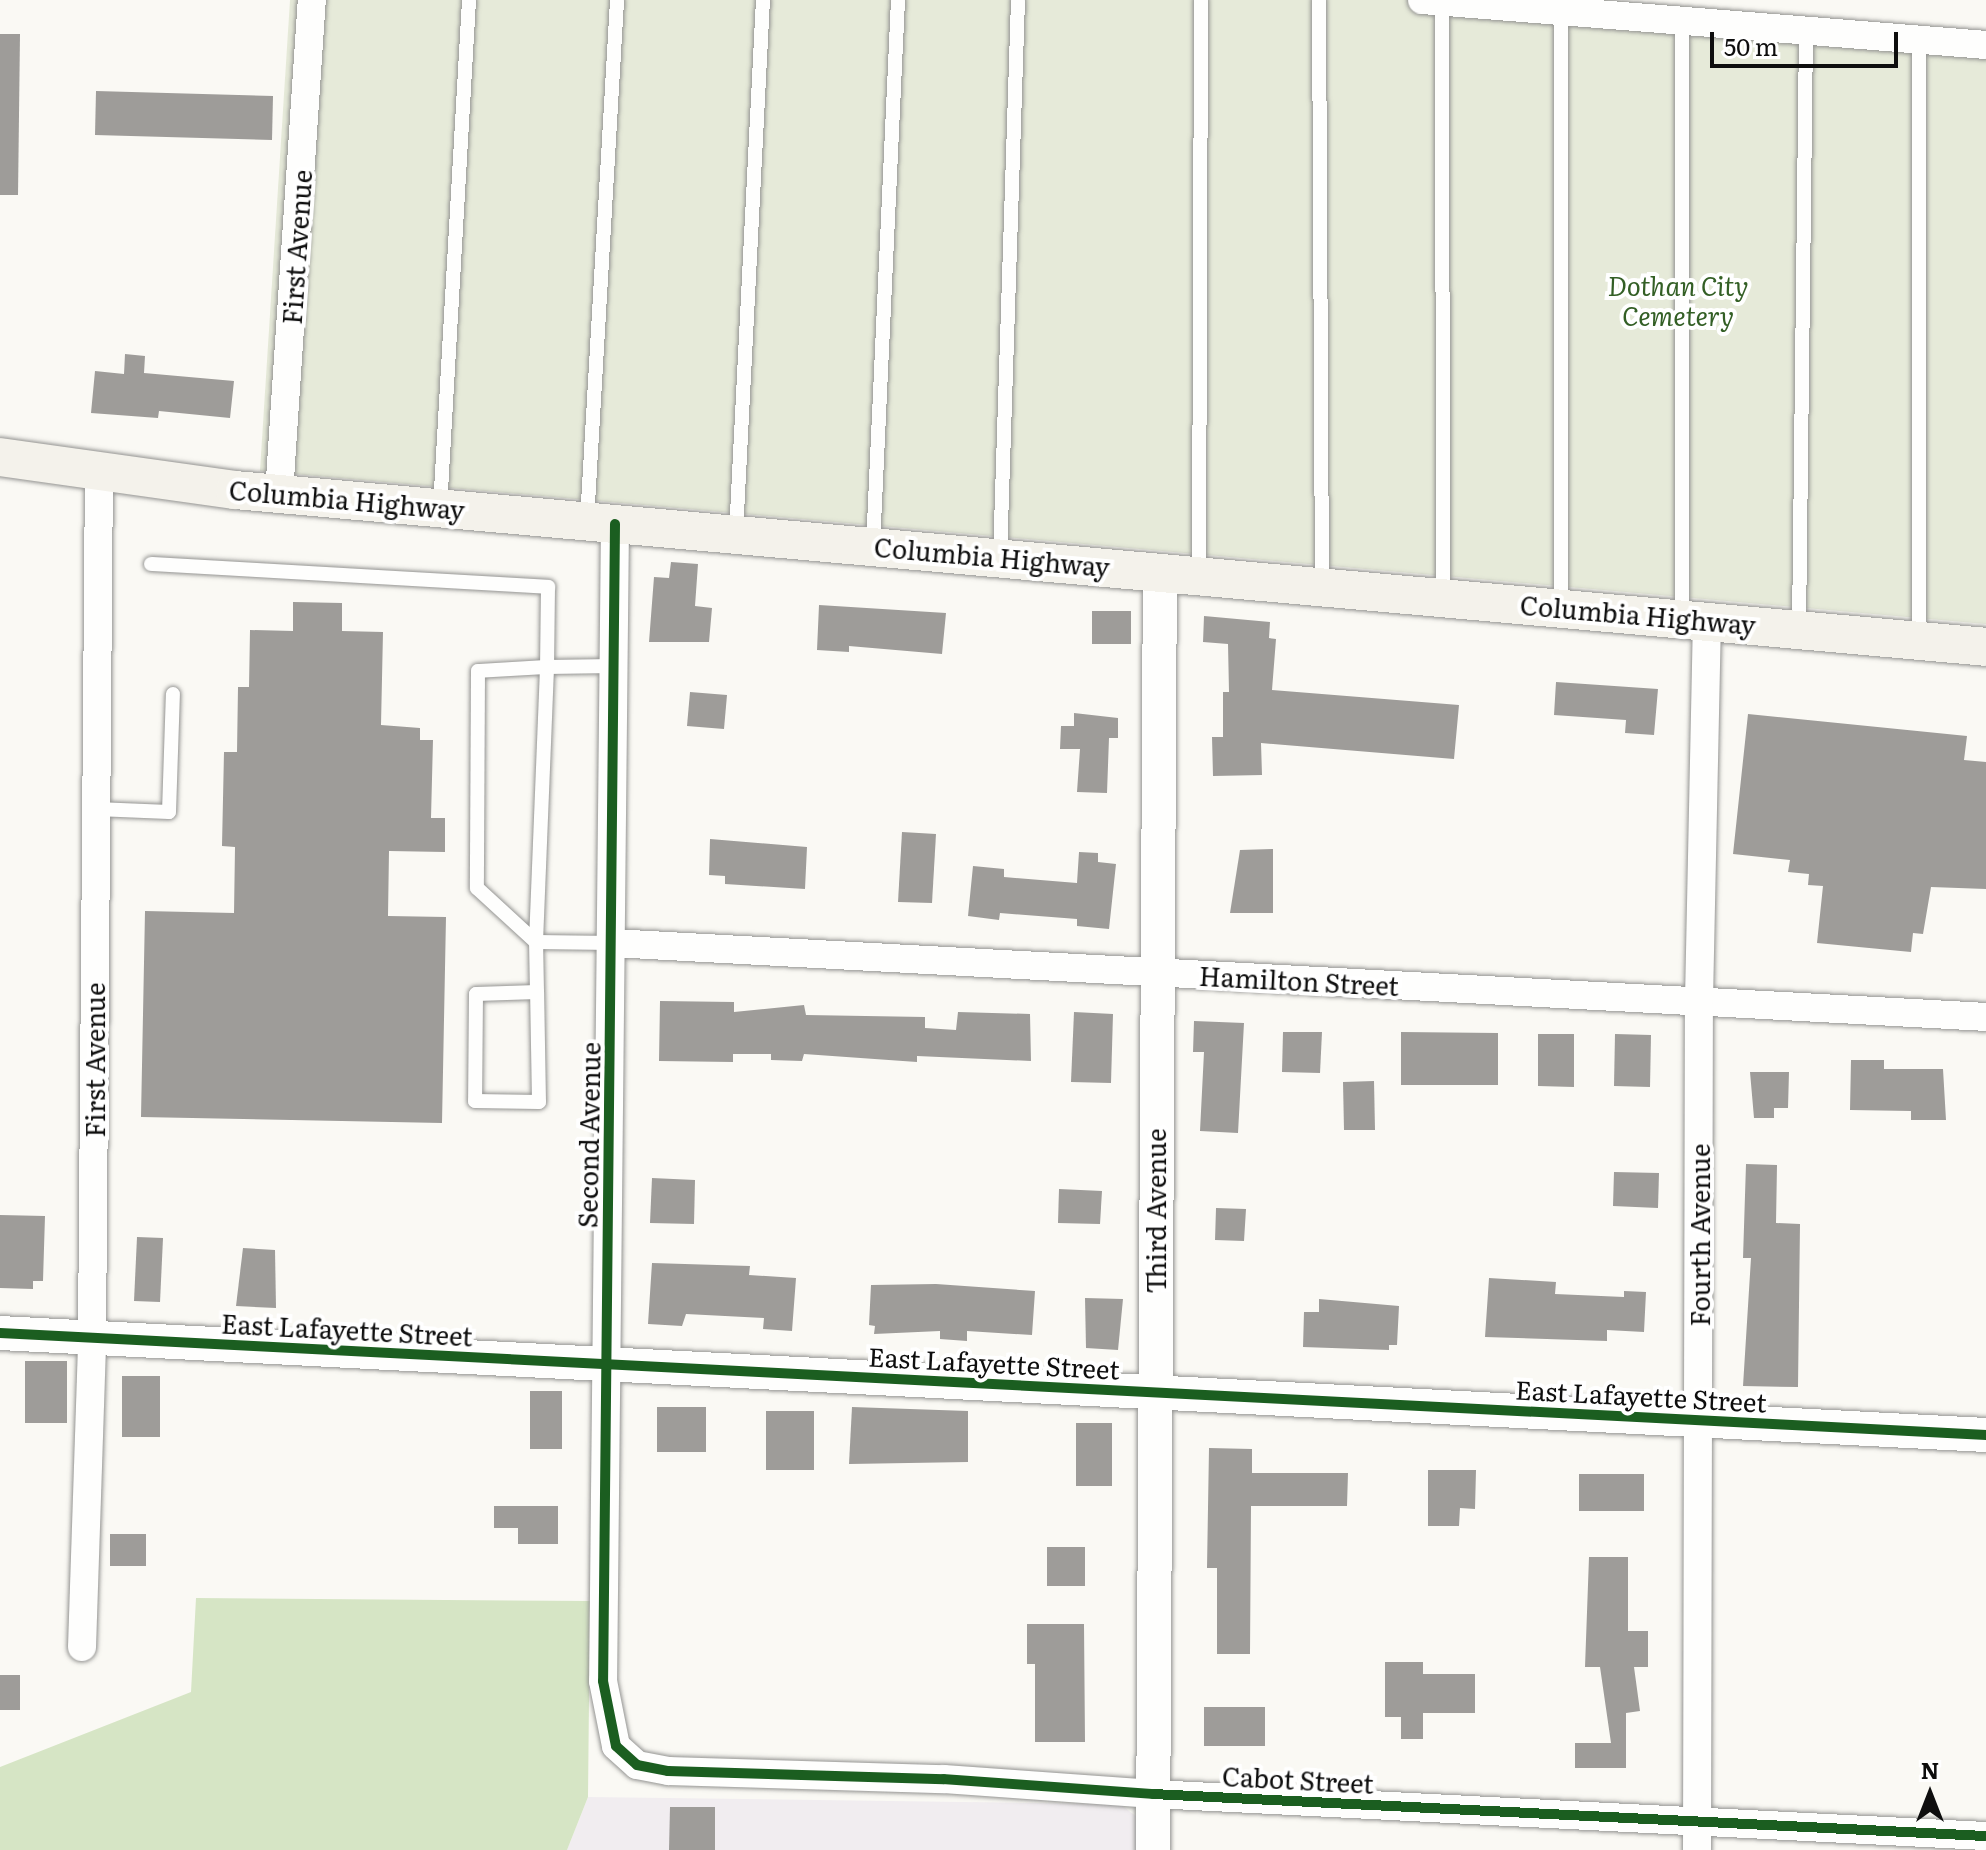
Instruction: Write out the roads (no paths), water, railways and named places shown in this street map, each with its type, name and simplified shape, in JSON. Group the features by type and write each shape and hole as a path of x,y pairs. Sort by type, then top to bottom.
{"main road":[{"name":"Columbia Highway","path":"0,457 99,474 279,494 1199,574 1986,647"}],"street":[{"name":"First Avenue","path":"279,494 312,0"},
{"path":"1432,1 1986,45"},
{"name":"First Avenue","path":"82,1647 92,1338 99,474"},
{"name":"Second Avenue","path":"601,522 614,666 603,1681 616,1746"},
{"name":"Third Avenue","path":"1153,1850 1160,571"},
{"name":"Fourth Avenue","path":"1695,619 1699,1000 1697,1850"},
{"name":"Hamilton Street","path":"612,943 1986,1017"},
{"name":"East Lafayette Street","path":"0,1333 1986,1435"},
{"name":"Cabot Street","path":"616,1746 637,1765 668,1771 944,1779 1153,1794 1986,1836"}],"lane":[{"path":"440,508 469,0"},
{"path":"601,522 617,0"},
{"path":"736,534 763,0"},
{"path":"873,546 898,0"},
{"path":"1000,557 1018,0"},
{"path":"1199,574 1201,0"},
{"path":"1319,0 1322,586"},
{"path":"1432,1 1443,596"},
{"path":"1561,11 1561,607"},
{"path":"1682,21 1695,619"},
{"path":"1799,629 1806,31"},
{"path":"1919,40 1919,640"},
{"path":"151,564 548,587 536,942 537,992 539,1102 475,1101 476,994 537,992"},
{"path":"612,943 536,942 477,888 478,671 614,666"},
{"path":"96,809 169,812 173,694"}],"park label":[{"name":"Dothan City Cemetery","path":"1678,300"}]}
